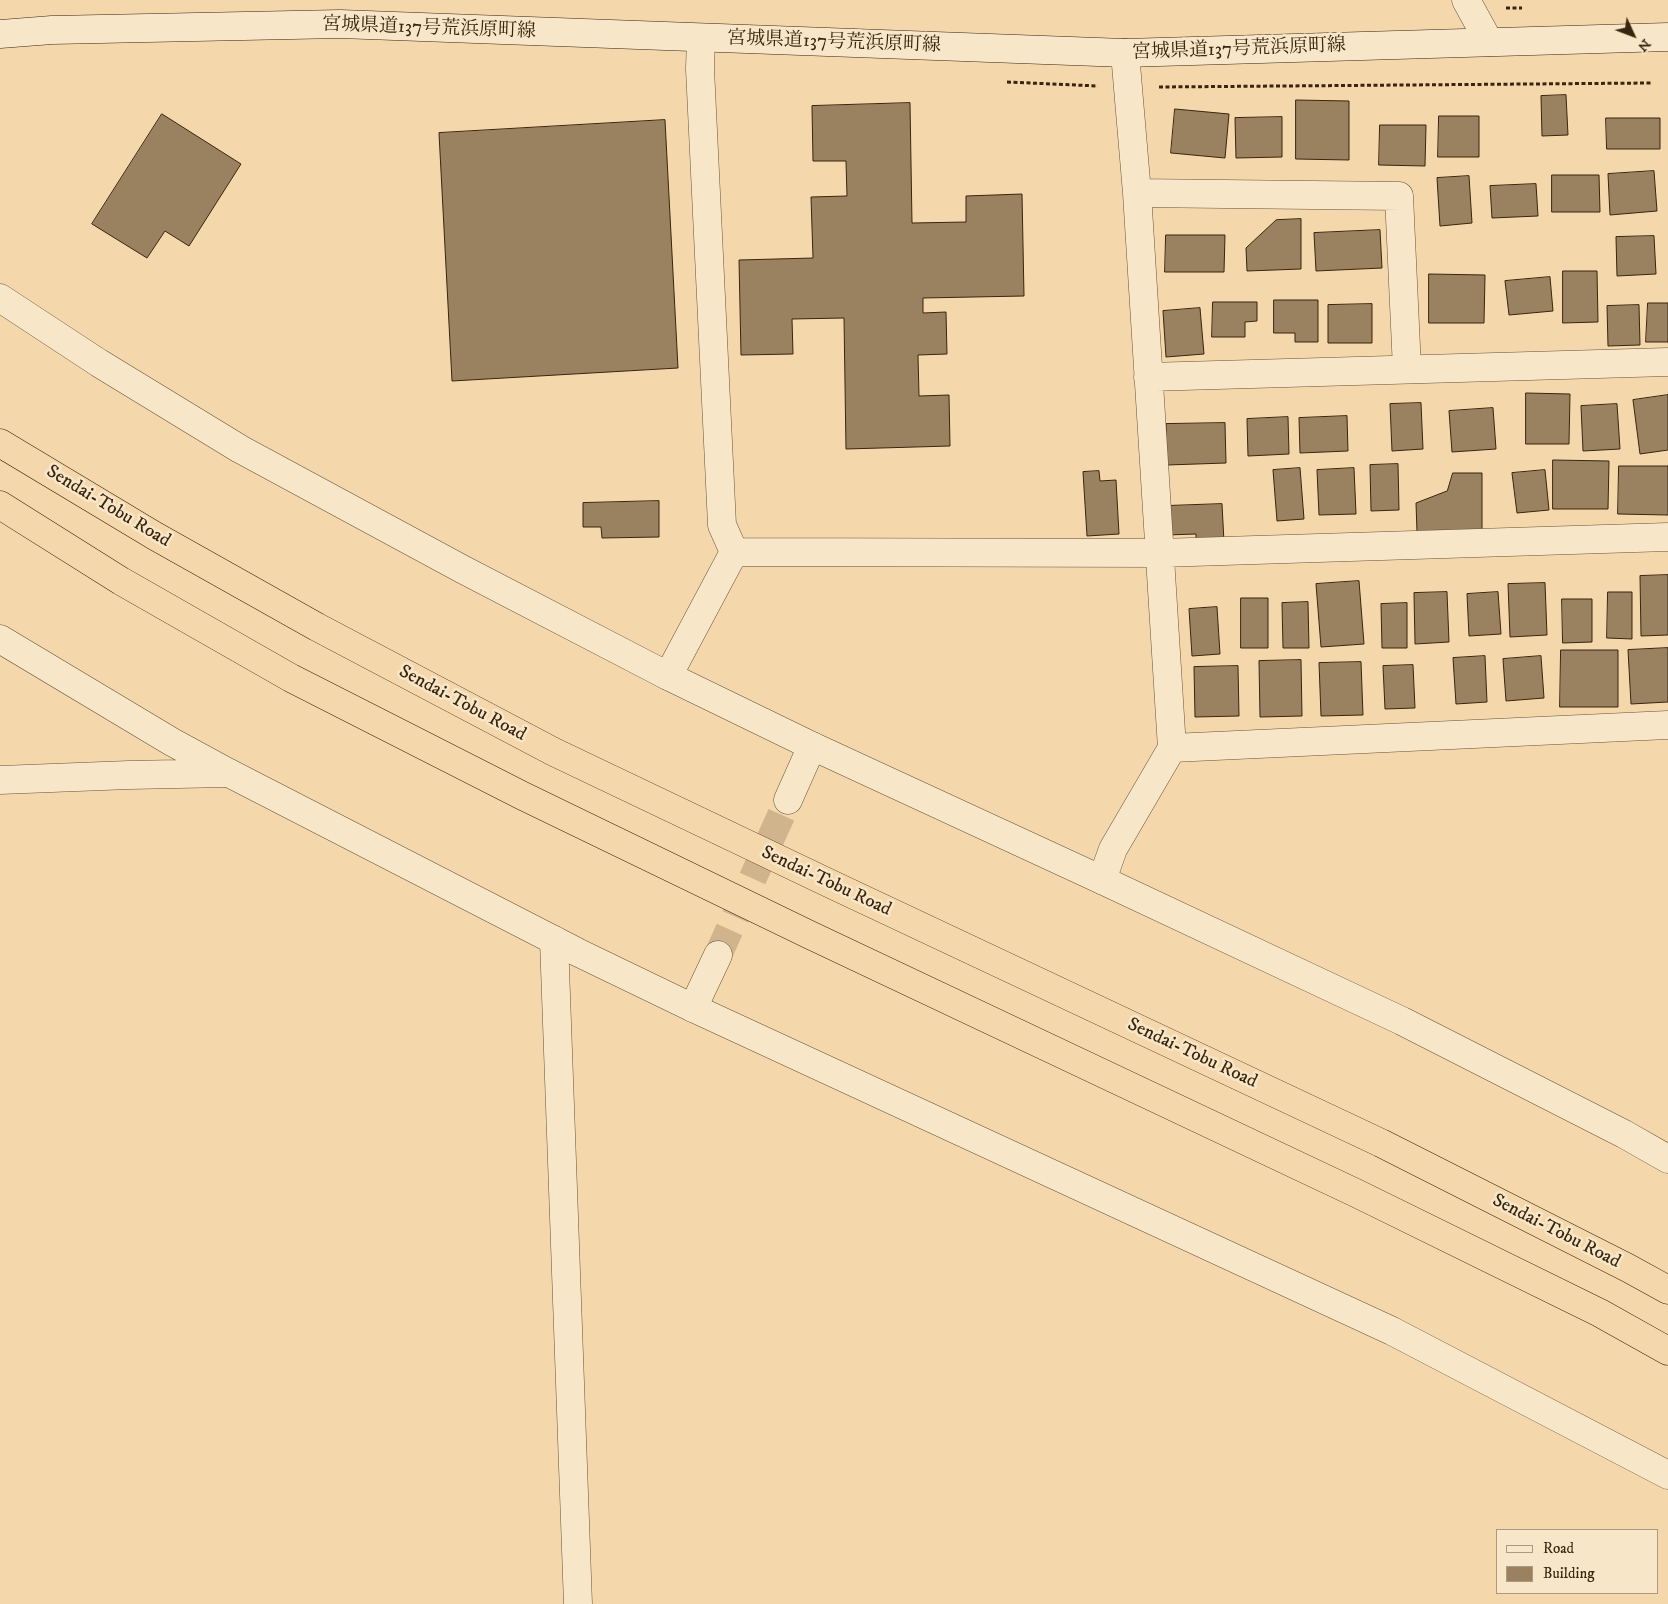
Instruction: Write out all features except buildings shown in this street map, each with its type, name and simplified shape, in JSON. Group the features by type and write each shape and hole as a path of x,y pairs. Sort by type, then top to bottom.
{"highway":[{"name":"Sendai-Tobu Road","path":"0,443 155,536 317,627 554,752 1381,1143 1668,1290"},
{"path":"0,505 121,581 291,678 514,792 810,935 1358,1194 1600,1313 1668,1351"}],"street":[{"path":"1466,0 1489,42"},
{"name":"宮城県道137号荒浜原町線","path":"0,34 52,30 340,24 1125,54 1668,37"},
{"path":"702,38 700,69 722,524 734,552"},
{"path":"1102,880 1113,849 1172,748 1137,193 1125,54"},
{"path":"1137,193 1399,196 1408,369"},
{"path":"0,298 99,363 240,449 462,570 668,676 812,746 1402,1021 1624,1134 1668,1160"},
{"path":"1148,377 1668,362"},
{"path":"734,552 1160,553 1668,537"},
{"path":"668,676 734,552"},
{"path":"0,639 229,773 554,940 693,1008 1392,1331 1668,1475"},
{"path":"1172,748 1668,725"},
{"path":"788,800 812,746"},
{"path":"0,780 229,773"},
{"path":"554,940 578,1604"},
{"path":"693,1008 718,955"}],"path":[{"path":"1157,87 1650,83"}],"tunnel":[{"path":"718,955 788,800"}]}
